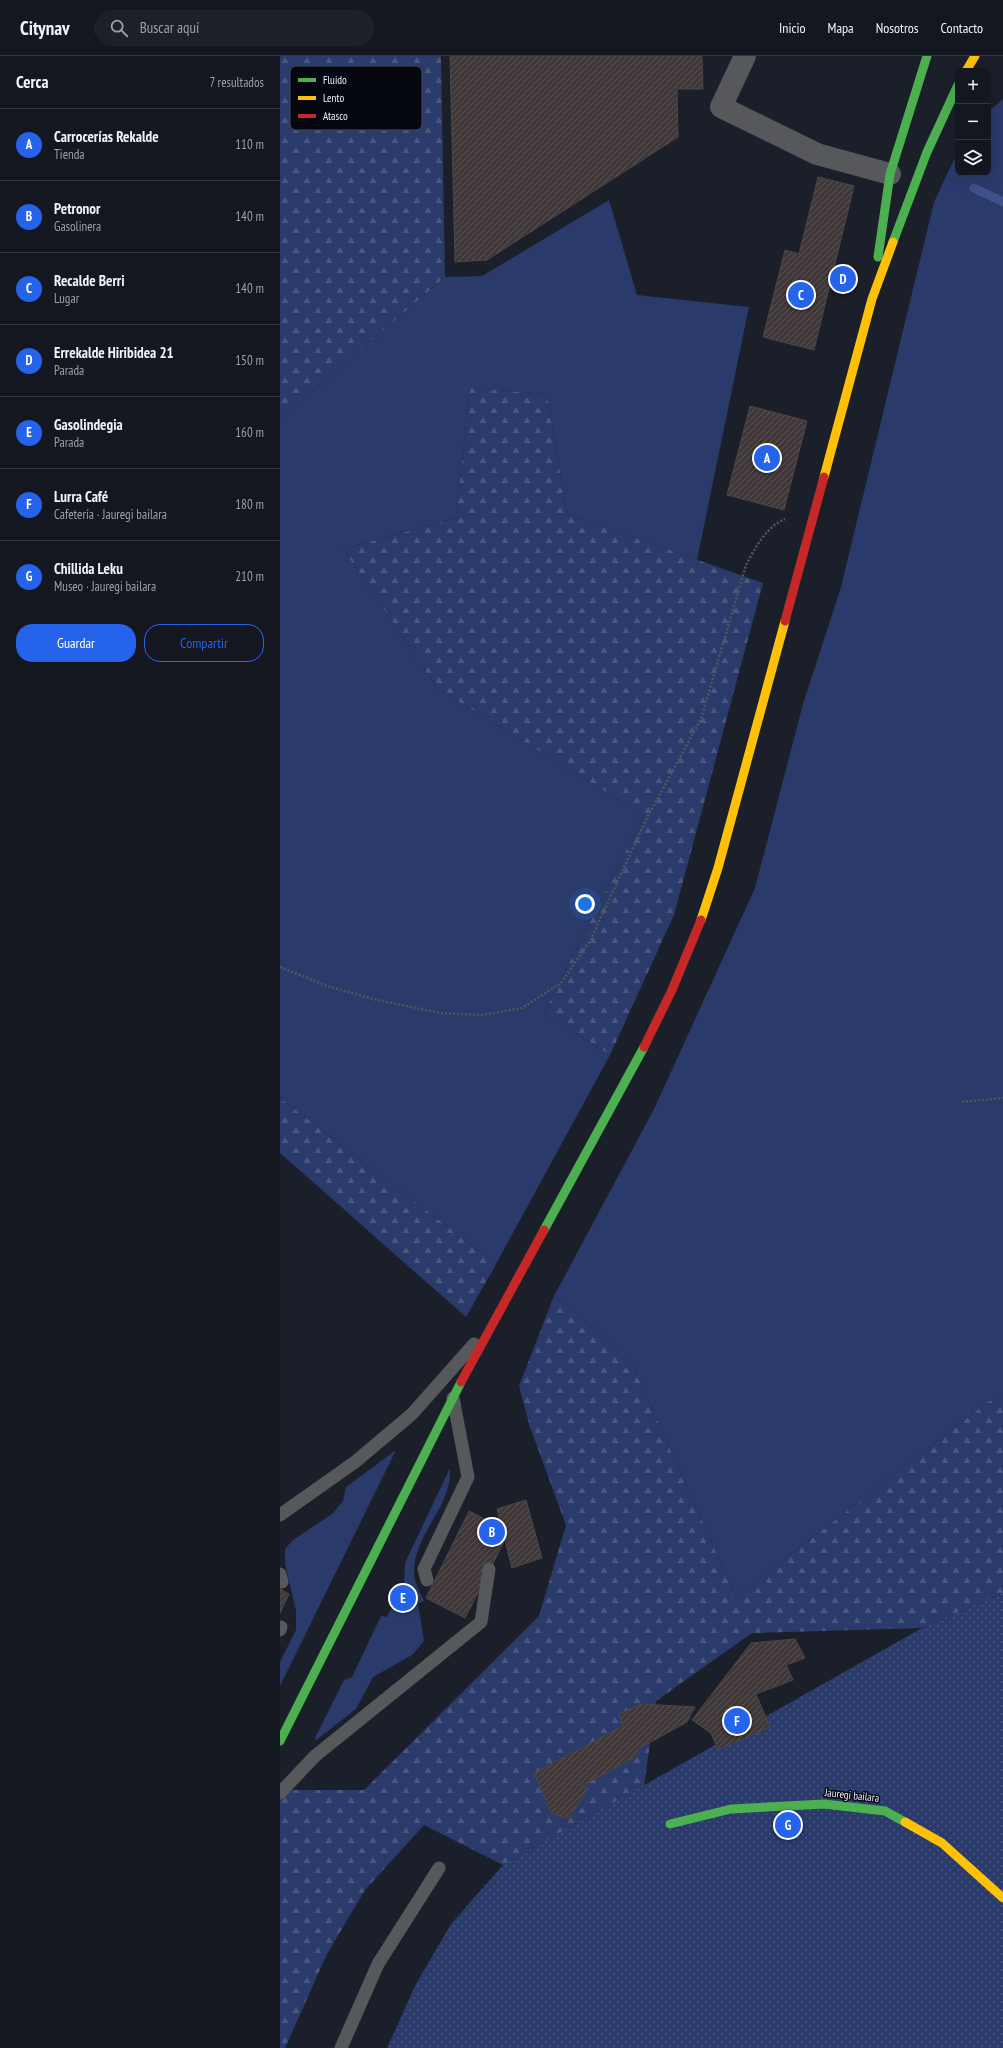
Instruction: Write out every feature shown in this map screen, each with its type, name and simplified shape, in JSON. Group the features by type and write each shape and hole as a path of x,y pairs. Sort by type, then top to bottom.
{"main road":[{"path":"872,300 890,174 927,56"},
{"path":"968,68 975,56"},
{"path":"280,1741 453,1397 653,1030 680,977 704,914 718,868 818,504 872,300 927,152 955,91"},
{"name":"Jauregi bailara","path":"670,1824 731,1809 824,1804 885,1811 942,1843 1003,1898"}],"street":[{"path":"745,56 722,107 816,154 890,174"}],"lane":[{"path":"280,1515 355,1462 412,1414 491,1325"},
{"path":"427,1580 424,1569 468,1477 453,1397"},
{"path":"280,1793 314,1756 481,1622 489,1569"},
{"path":"342,2048 378,1964 439,1868"}],"path":[{"path":"280,967 327,986 373,999 440,1013 481,1015 522,1008 561,983 590,941 647,818 700,719 746,565 757,544 779,521 818,504"},
{"path":"962,1102 1003,1098"}],"green space":[{"path":"280,56 441,56 445,277 280,419"},
{"path":"1003,99 1003,1399 989,1401 736,1597 629,1357 554,1296 654,1109 755,888 803,704 841,587 934,202 955,157 955,176 991,176 991,109"},
{"path":"609,200 637,295 749,307 697,560 567,514 547,394 470,388 456,518 343,549 438,689 644,815 544,1013 610,1055 496,1264 280,1098 280,419 445,277 482,276"},
{"path":"470,388 547,394 567,514 763,583 674,915 610,1055 544,1013 644,815 438,689 343,549 456,518"},
{"path":"280,1098 496,1264 466,1317 280,1153"},
{"path":"554,1296 629,1357 736,1597 989,1401 1003,1399 1003,1593 922,1628 752,1633 656,1701 644,1786 503,1865 424,1825 365,1890 327,1954 285,2048 280,2048 280,1796 283,1790 364,1790 539,1616 566,1525 530,1427 519,1386"},
{"path":"396,1450 280,1686 280,1662 296,1630 296,1611 285,1564 285,1549 293,1540 332,1514 343,1501 346,1487"},
{"path":"450,1468 446,1495 426,1532 416,1558 414,1576 424,1601 418,1604 424,1641 412,1655 373,1677 356,1709 315,1741 316,1736 344,1680 352,1677 381,1616 387,1617 392,1607 404,1613 414,1589 404,1585 405,1563"},
{"path":"1003,1593 1003,2048 387,2048 416,1984 451,1924 503,1865 922,1628"}],"building":[{"path":"450,56 702,56 703,89 677,89 678,137 487,260 455,262"},
{"path":"818,177 854,186 814,350 763,337 785,250 799,254"},
{"path":"750,406 807,421 784,510 727,495"},
{"path":"526,1500 542,1558 512,1568 497,1509"},
{"path":"469,1511 509,1532 465,1618 426,1598"},
{"path":"280,1589 289,1594 280,1613"},
{"path":"795,1639 805,1658 786,1665 793,1680 756,1694 770,1727 718,1750 711,1733 692,1720 751,1643"},
{"path":"641,1704 695,1707 687,1722 636,1750 640,1754 582,1786 588,1789 568,1819 551,1813 534,1773 623,1726 619,1714"}],"waterway":[{"path":"974,188 1003,202"}],"traffic: fast":[{"path":"878,257 890,174 927,56"},
{"path":"893,242 927,152 955,91"},
{"path":"544,1230 644,1047"},
{"path":"280,1741 461,1382"},
{"path":"670,1824 731,1809 824,1804 885,1811 905,1822"}],"traffic: slow":[{"path":"968,68 975,56"},
{"path":"824,477 872,299 893,242"},
{"path":"701,920 718,868 785,621"},
{"path":"905,1822 942,1843 1003,1898"}],"traffic: jam":[{"path":"785,621 824,477"},
{"path":"644,1047 672,990 701,920"},
{"path":"461,1382 544,1230"}],"place":[{"name":"Errekalde Hiribidea 21","path":"843,279"},
{"name":"Recalde Berri","path":"801,295"},
{"name":"Carrocerías Rekalde","path":"767,458"},
{"name":"Petronor","path":"492,1532"},
{"name":"Gasolindegia","path":"403,1598"},
{"name":"Lurra Café","path":"737,1721"},
{"name":"Chillida Leku","path":"788,1825"}]}
